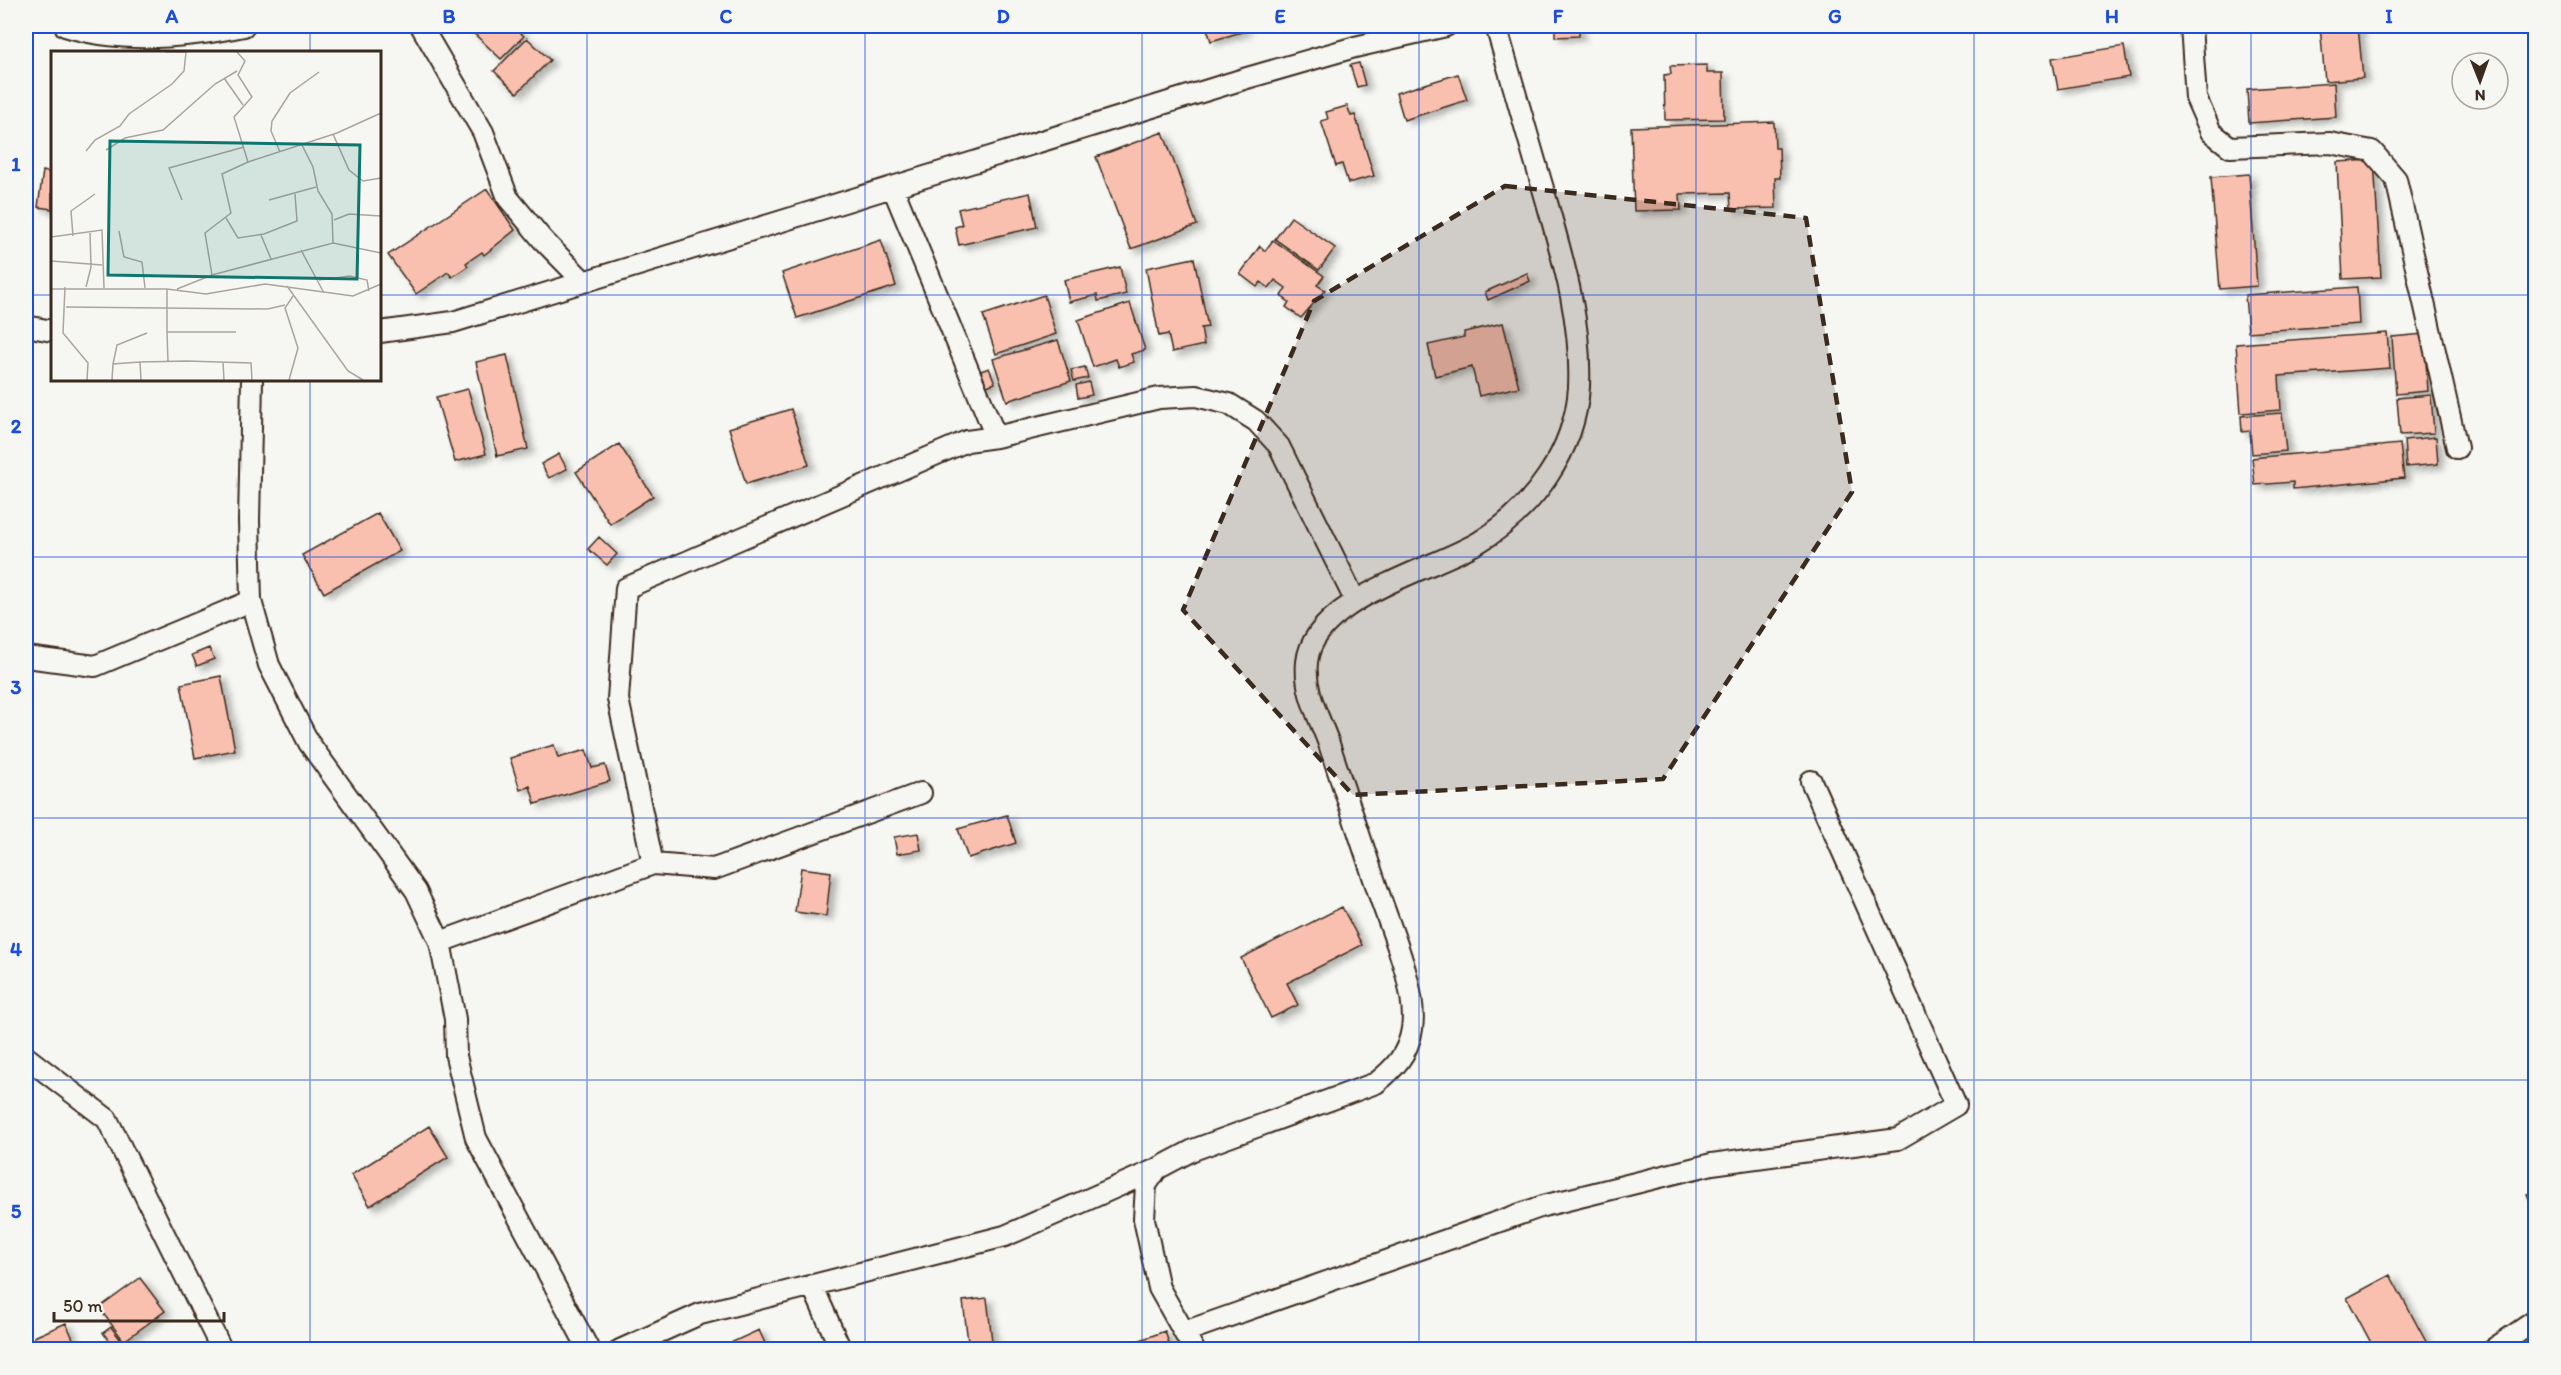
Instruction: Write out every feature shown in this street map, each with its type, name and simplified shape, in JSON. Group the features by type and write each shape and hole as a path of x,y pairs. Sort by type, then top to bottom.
{"street":[{"path":"65,26 135,38 210,33 244,26"},
{"path":"421,26 483,132 508,198 542,239 584,282"},
{"path":"381,332 453,322 1247,78 1355,47 1446,26"},
{"path":"620,1350 700,1314 1005,1236 1156,1169 1193,1150 1376,1083 1390,1072 1406,1053 1413,1026 1407,979 1327,740 1308,696 1307,659 1323,628 1355,600 1478,542 1508,520 1539,490 1567,443 1579,389 1578,328 1557,239 1496,26"},
{"path":"2191,26 2196,98 2211,132 2230,147 2330,143 2372,151 2396,179 2457,448"},
{"path":"207,51 210,33"},
{"path":"893,188 996,437"},
{"path":"26,326 51,331"},
{"path":"252,381 249,521 252,601 269,665 309,743 416,891 440,942 455,1019 456,1056 476,1138 589,1350"},
{"path":"653,864 618,699 626,588 967,441 996,437 1159,398 1196,396 1229,404 1256,421 1279,446 1355,600"},
{"path":"26,657 95,666 252,601"},
{"path":"1184,1332 1543,1206 1712,1164 1898,1139 1956,1105 1811,781"},
{"path":"440,942 653,864 714,869 921,793"},
{"path":"26,1057 107,1119 222,1350"},
{"path":"1156,1169 1146,1185 1144,1219 1159,1288 1194,1350"},
{"path":"812,1285 841,1350"},
{"path":"2492,1350 2535,1320"}],"highlighted area":[{"path":"1505,186 1806,218 1852,492 1663,779 1353,795 1183,610 1314,301"}],"building":[{"path":"466,26 513,26 524,36 501,59"},
{"path":"1206,26 1243,26 1245,31 1211,41"},
{"path":"1555,26 1579,26 1579,36 1555,37"},
{"path":"2320,26 2358,26 2363,78 2325,81"},
{"path":"527,38 550,60 517,93 494,71"},
{"path":"2124,46 2129,77 2058,89 2052,58"},
{"path":"1359,63 1365,85 1357,87 1350,65"},
{"path":"1707,65 1707,73 1723,73 1724,119 1665,120 1664,75 1671,74 1670,66"},
{"path":"1458,74 1467,100 1404,120 1396,93"},
{"path":"2334,83 2336,117 2249,123 2247,89"},
{"path":"1347,106 1351,116 1355,115 1374,176 1348,183 1342,164 1336,166 1321,121 1328,119 1326,112"},
{"path":"1774,122 1775,148 1779,148 1780,178 1775,178 1776,208 1731,209 1730,193 1680,194 1681,210 1634,211 1631,127"},
{"path":"1163,132 1197,225 1131,249 1096,157"},
{"path":"2374,160 2381,277 2343,279 2337,162"},
{"path":"43,171 51,173 51,209 38,207"},
{"path":"2249,174 2257,286 2220,289 2211,177"},
{"path":"487,189 515,230 484,255 482,252 466,263 468,266 452,277 448,272 416,294 388,255"},
{"path":"1030,193 1037,227 959,245 955,227 962,225 958,209"},
{"path":"1291,217 1335,248 1319,270 1275,239"},
{"path":"881,240 896,286 797,318 782,273"},
{"path":"1273,240 1324,276 1317,285 1325,290 1301,318 1286,307 1289,302 1281,296 1286,288 1275,280 1269,288 1261,282 1257,287 1240,274 1260,246 1265,251"},
{"path":"1194,258 1208,327 1201,328 1204,345 1172,352 1168,334 1159,336 1146,268"},
{"path":"1120,267 1126,294 1098,301 1097,295 1069,302 1064,280"},
{"path":"1527,273 1530,281 1488,300 1485,292"},
{"path":"2357,287 2359,324 2248,332 2245,295"},
{"path":"1044,295 1056,334 996,354 983,315"},
{"path":"1130,303 1145,350 1131,354 1134,362 1119,367 1116,359 1093,367 1078,320"},
{"path":"1503,323 1519,387 1479,396 1472,367 1435,376 1428,345 1464,337 1464,332"},
{"path":"2387,333 2390,368 2279,376 2281,410 2241,413 2236,344"},
{"path":"2424,334 2428,391 2396,394 2392,337"},
{"path":"1058,340 1071,381 1007,401 993,359"},
{"path":"507,355 528,449 497,456 476,362"},
{"path":"1085,367 1088,378 1074,381 1071,370"},
{"path":"989,368 995,383 978,389 973,374"},
{"path":"1089,382 1092,395 1078,398 1076,385"},
{"path":"468,389 486,454 455,462 436,397"},
{"path":"2431,395 2434,433 2400,435 2397,398"},
{"path":"791,409 809,465 746,484 729,428"},
{"path":"2282,413 2286,451 2252,454 2250,431 2242,432 2241,416"},
{"path":"2436,437 2438,464 2406,467 2404,440"},
{"path":"619,444 653,496 610,524 576,472"},
{"path":"2400,444 2404,478 2293,489 2293,482 2255,485 2252,458"},
{"path":"559,454 567,469 549,478 541,464"},
{"path":"378,513 400,551 324,593 302,555"},
{"path":"599,537 617,554 607,565 588,549"},
{"path":"209,648 214,659 197,666 192,655"},
{"path":"221,676 235,750 195,758 181,684"},
{"path":"554,745 558,758 586,750 592,768 605,765 610,781 535,804 530,786 520,790 510,758"},
{"path":"1007,815 1016,843 968,858 958,829"},
{"path":"918,833 921,850 897,854 894,837"},
{"path":"801,868 831,872 826,916 795,912"},
{"path":"1342,907 1362,945 1287,983 1298,1005 1271,1018 1241,958"},
{"path":"429,1126 448,1157 370,1206 351,1175"},
{"path":"2536,1191 2536,1215 2527,1194"},
{"path":"2390,1275 2430,1349 2375,1350 2347,1298"},
{"path":"140,1278 165,1311 124,1341 99,1308"},
{"path":"987,1298 993,1350 969,1350 963,1301"},
{"path":"66,1323 78,1350 39,1350 34,1337"},
{"path":"111,1327 124,1344 117,1350 103,1333"},
{"path":"759,1330 768,1350 731,1350 728,1344"},
{"path":"1165,1331 1171,1350 1113,1350"}]}
